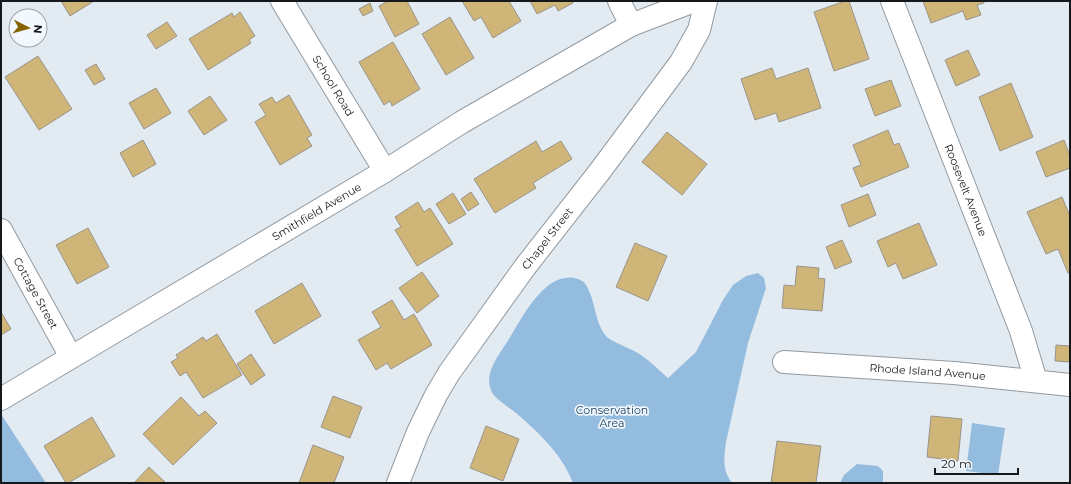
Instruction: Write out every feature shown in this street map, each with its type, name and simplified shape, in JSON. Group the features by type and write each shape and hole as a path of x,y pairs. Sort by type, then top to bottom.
{"street":[{"name":"School Road","path":"282,1 385,171"},
{"path":"619,1 631,25"},
{"name":"Smithfield Avenue","path":"1,399 385,171 462,122 631,25 694,1"},
{"name":"Chapel Street","path":"398,483 418,432 436,395 449,373 525,267 600,172 681,62 699,30 706,1"},
{"name":"Roosevelt Avenue","path":"892,1 1021,331 1036,381"},
{"name":"Cottage Street","path":"1,230 71,357"},
{"name":"Rhode Island Avenue","path":"784,362 954,373 1070,385"}],"green space":[{"name":"Conservation Area","path":"758,273 764,278 766,288 748,343 725,448 725,468 732,483 573,483 563,463 541,436 493,394 489,380 493,365 527,309 553,282 563,278 574,278 584,282 592,298 599,324 606,336 612,341 641,355 668,378 696,352 723,300 733,285 746,276"},
{"path":"1,414 46,483 1,483"},
{"path":"972,423 1005,428 998,475 966,471"},
{"path":"857,464 878,466 883,471 883,483 840,483 844,475"}],"building":[{"path":"61,1 94,1 70,16"},
{"path":"388,1 407,1 419,24 395,37 379,6"},
{"path":"462,1 509,1 521,21 493,38 481,17 474,21"},
{"path":"530,1 572,1 573,3 558,11 555,5 537,14"},
{"path":"849,1 869,59 834,71 814,12"},
{"path":"923,1 984,1 984,3 977,5 981,15 966,20 963,11 931,23"},
{"path":"370,3 373,11 363,16 359,9"},
{"path":"240,12 255,36 249,40 251,43 208,70 189,39 232,13 234,17"},
{"path":"450,17 474,58 446,75 422,34"},
{"path":"167,22 177,36 156,49 147,35"},
{"path":"393,42 420,89 392,106 390,101 384,105 359,62"},
{"path":"968,50 980,75 956,86 945,60"},
{"path":"38,56 72,109 39,130 5,77"},
{"path":"96,64 105,79 94,85 85,70"},
{"path":"772,68 776,79 808,68 821,108 779,122 776,113 755,120 741,79"},
{"path":"891,80 901,106 875,116 865,89"},
{"path":"1011,83 1033,137 1000,151 979,97"},
{"path":"156,88 171,113 144,129 129,103"},
{"path":"289,95 312,135 307,138 312,146 280,165 255,122 266,115 259,104 272,97 276,103"},
{"path":"210,96 227,120 204,135 188,111"},
{"path":"888,130 894,145 899,143 909,167 861,187 853,168 861,165 853,145"},
{"path":"667,132 707,164 682,195 642,162"},
{"path":"143,140 156,164 133,177 120,153"},
{"path":"1064,140 1070,156 1070,168 1046,177 1036,152"},
{"path":"536,141 542,152 561,141 572,159 533,183 536,188 495,213 474,179"},
{"path":"471,192 479,204 468,211 461,199"},
{"path":"453,193 466,214 449,224 436,204"},
{"path":"868,194 876,215 849,227 841,205"},
{"path":"1062,197 1070,216 1070,273 1068,273 1058,249 1046,254 1027,212"},
{"path":"418,202 424,212 430,208 453,244 417,266 395,230 401,227 395,217"},
{"path":"919,223 937,265 903,279 896,263 888,267 877,241"},
{"path":"88,228 109,267 77,284 56,245"},
{"path":"842,240 852,262 835,269 826,247"},
{"path":"635,243 667,256 648,301 616,287"},
{"path":"797,266 819,268 818,278 825,279 822,311 782,308 784,285 795,286"},
{"path":"422,272 439,296 417,313 399,288"},
{"path":"302,283 321,316 274,344 255,311"},
{"path":"392,300 404,320 414,314 432,345 391,369 387,363 376,370 358,340 381,327 372,312"},
{"path":"1,312 11,329 1,335"},
{"path":"217,334 242,375 203,398 186,372 180,376 171,362 178,358 176,355 203,337 206,341"},
{"path":"1056,345 1070,346 1070,362 1055,361"},
{"path":"251,354 265,375 251,385 237,364"},
{"path":"333,396 362,407 350,438 321,427"},
{"path":"181,397 199,416 205,411 217,423 173,465 143,434"},
{"path":"931,416 962,419 958,461 927,457"},
{"path":"92,417 115,456 66,483 44,446"},
{"path":"486,426 519,439 503,481 470,468"},
{"path":"777,441 821,446 816,483 771,483"},
{"path":"313,445 344,457 334,483 299,483"},
{"path":"149,467 166,483 134,483"}]}
